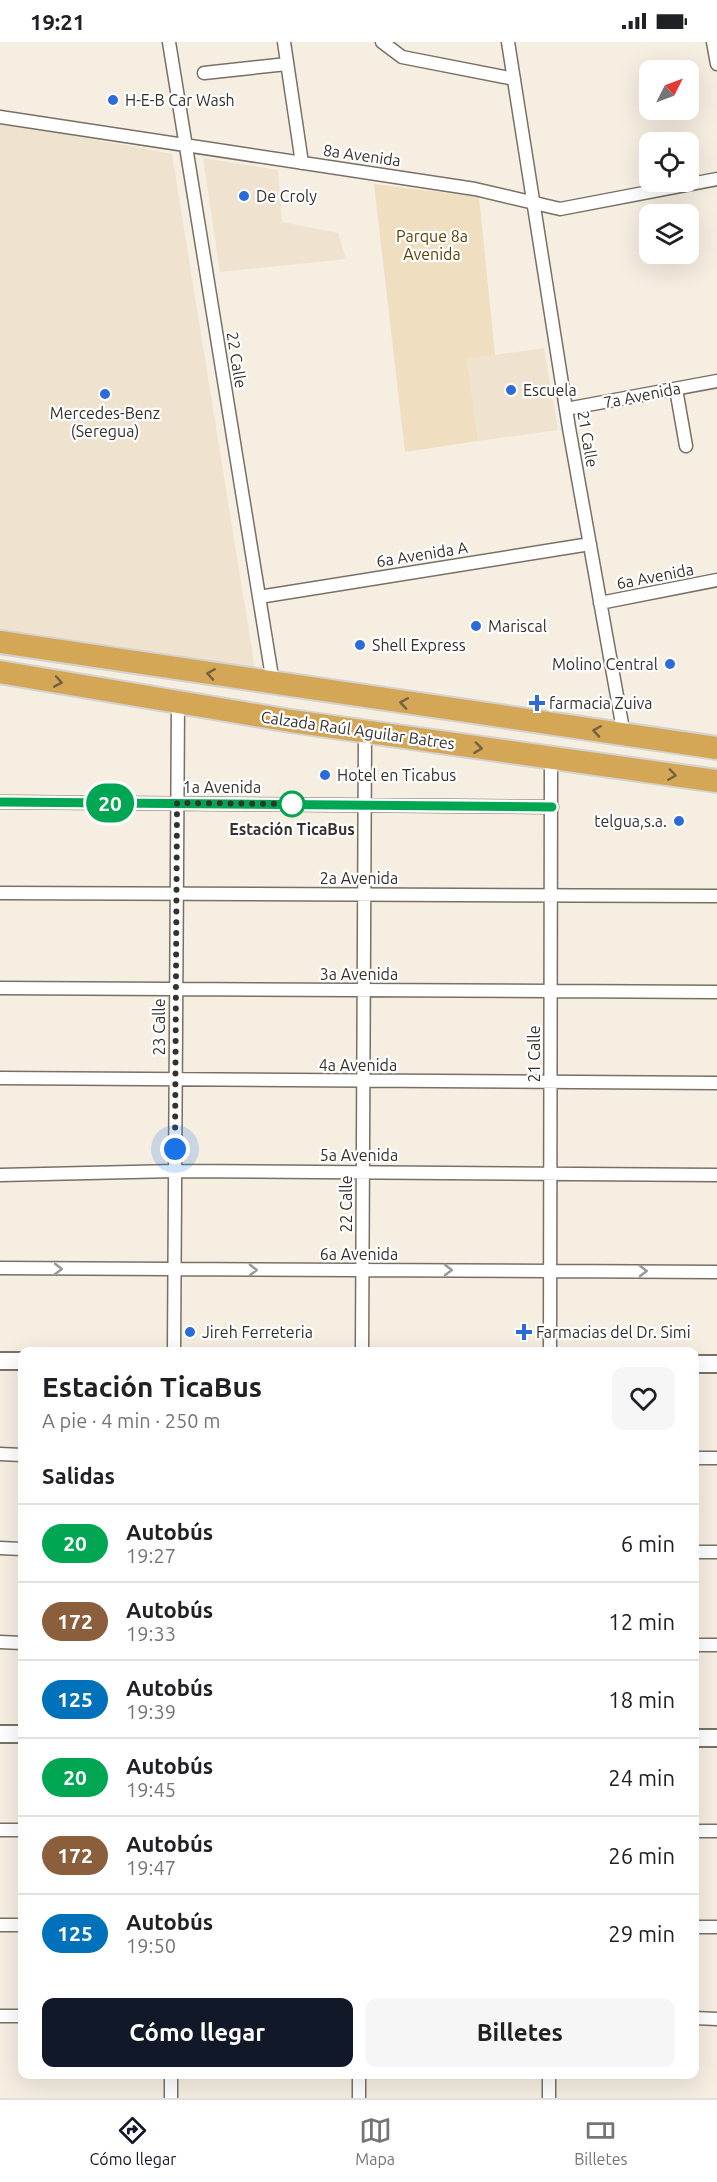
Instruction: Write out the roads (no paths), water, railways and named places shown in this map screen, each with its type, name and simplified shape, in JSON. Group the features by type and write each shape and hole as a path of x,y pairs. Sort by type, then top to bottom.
{"highway":[{"name":"Calzada Raúl Aguilar Batres","path":"0,642 717,748"},
{"name":"Calzada Raúl Aguilar Batres","path":"0,672 365,732 717,781"}],"main road":[{"path":"0,1360 18,1361"},
{"path":"699,1364 717,1364"},
{"path":"0,1734 18,1734"},
{"path":"699,1738 717,1738"}],"street":[{"name":"22 Calle","path":"169,42 273,683"},
{"path":"284,42 302,163"},
{"path":"382,42 402,57 514,79"},
{"path":"400,42 402,57"},
{"name":"21 Calle","path":"508,42 566,409 624,735"},
{"path":"713,42 717,64"},
{"path":"204,73 287,64"},
{"name":"8a Avenida","path":"0,117 475,189 560,209 717,179"},
{"name":"7a Avenida","path":"566,409 717,381"},
{"path":"676,389 686,446"},
{"name":"6a Avenida A","path":"259,597 590,544"},
{"name":"6a Avenida","path":"600,603 717,580"},
{"name":"23 Calle","path":"174,1347 178,702"},
{"name":"22 Calle","path":"362,1347 365,732"},
{"name":"21 Calle","path":"550,1347 551,757"},
{"name":"1a Avenida","path":"0,802 552,807"},
{"name":"2a Avenida","path":"0,893 717,896"},
{"name":"3a Avenida","path":"0,988 717,992"},
{"name":"4a Avenida","path":"0,1078 717,1083"},
{"name":"5a Avenida","path":"0,1174 175,1171 717,1175"},
{"name":"6a Avenida","path":"0,1268 717,1272"},
{"path":"0,1454 18,1455"},
{"path":"699,1458 717,1458"},
{"path":"0,1548 18,1549"},
{"path":"699,1552 717,1552"},
{"path":"0,1642 18,1643"},
{"path":"699,1645 717,1645"},
{"path":"0,1830 18,1830"},
{"path":"699,1831 717,1831"},
{"path":"0,1925 18,1925"},
{"path":"699,1927 717,1928"},
{"path":"0,2016 18,2016"},
{"path":"699,2018 717,2019"},
{"path":"171,2079 171,2098"},
{"path":"359,2079 359,2098"},
{"path":"549,2079 549,2098"}],"place":[{"name":"H-E-B Car Wash","path":"113,100"},
{"name":"De Croly","path":"244,196"},
{"name":"Escuela","path":"511,390"},
{"name":"Mercedes-Benz (Seregua)","path":"105,394"},
{"name":"Mariscal","path":"476,626"},
{"name":"Shell Express","path":"360,645"},
{"name":"Molino Central","path":"670,664"},
{"name":"farmacia Zuiva","path":"537,703"},
{"name":"Hotel en Ticabus","path":"325,775"},
{"name":"Estación TicaBus","path":"292,804"},
{"name":"telgua,s.a.","path":"679,821"},
{"name":"Jireh Ferreteria","path":"190,1332"},
{"name":"Farmacias del Dr. Simi","path":"524,1332"}],"park label":[{"name":"Parque 8a Avenida","path":"432,245"}]}
